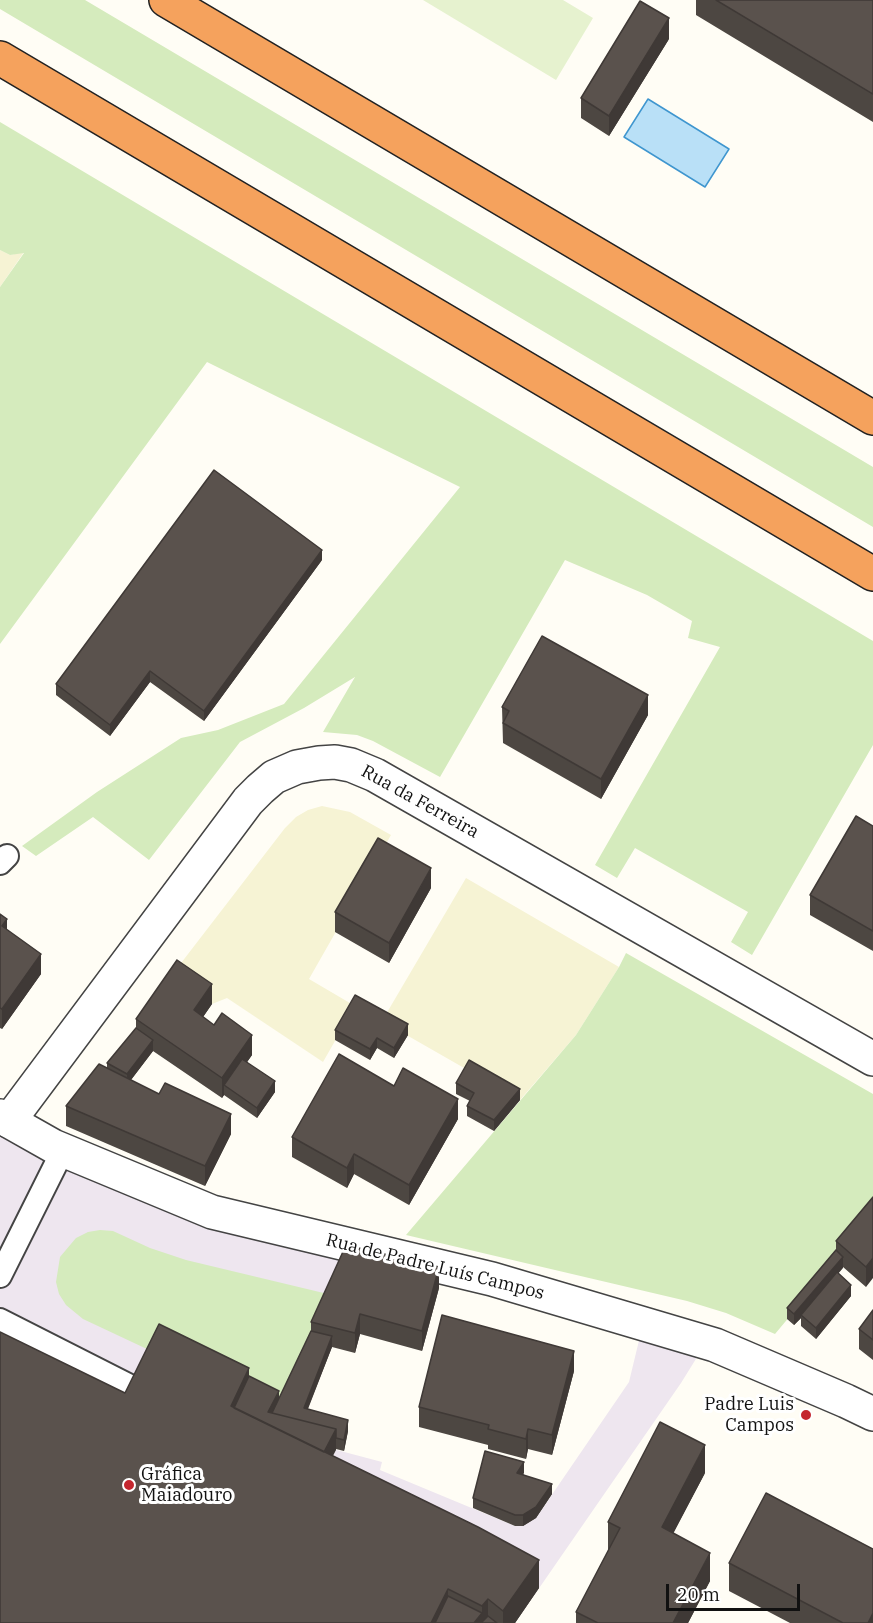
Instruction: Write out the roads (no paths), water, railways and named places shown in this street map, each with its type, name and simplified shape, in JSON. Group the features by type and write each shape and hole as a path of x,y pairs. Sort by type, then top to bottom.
{"highway":[{"path":"166,0 873,418"},
{"path":"0,58 873,574"}],"street":[{"name":"Rua da Ferreira","path":"4,1118 248,801 274,777 297,767 319,763 335,762 351,765 375,775 873,1059"},
{"name":"Rua de Padre Luís Campos","path":"4,1118 63,1150 212,1212 492,1279 715,1345 873,1414"}],"lane":[{"path":"0,1276 63,1150"},
{"path":"0,1320 136,1389"}],"water":[{"path":"648,99 729,149 705,187 624,137"}],"place":[{"name":"Padre Luis Campos","path":"806,1415"},
{"name":"Gráfica Maiadouro","path":"129,1485"}]}
